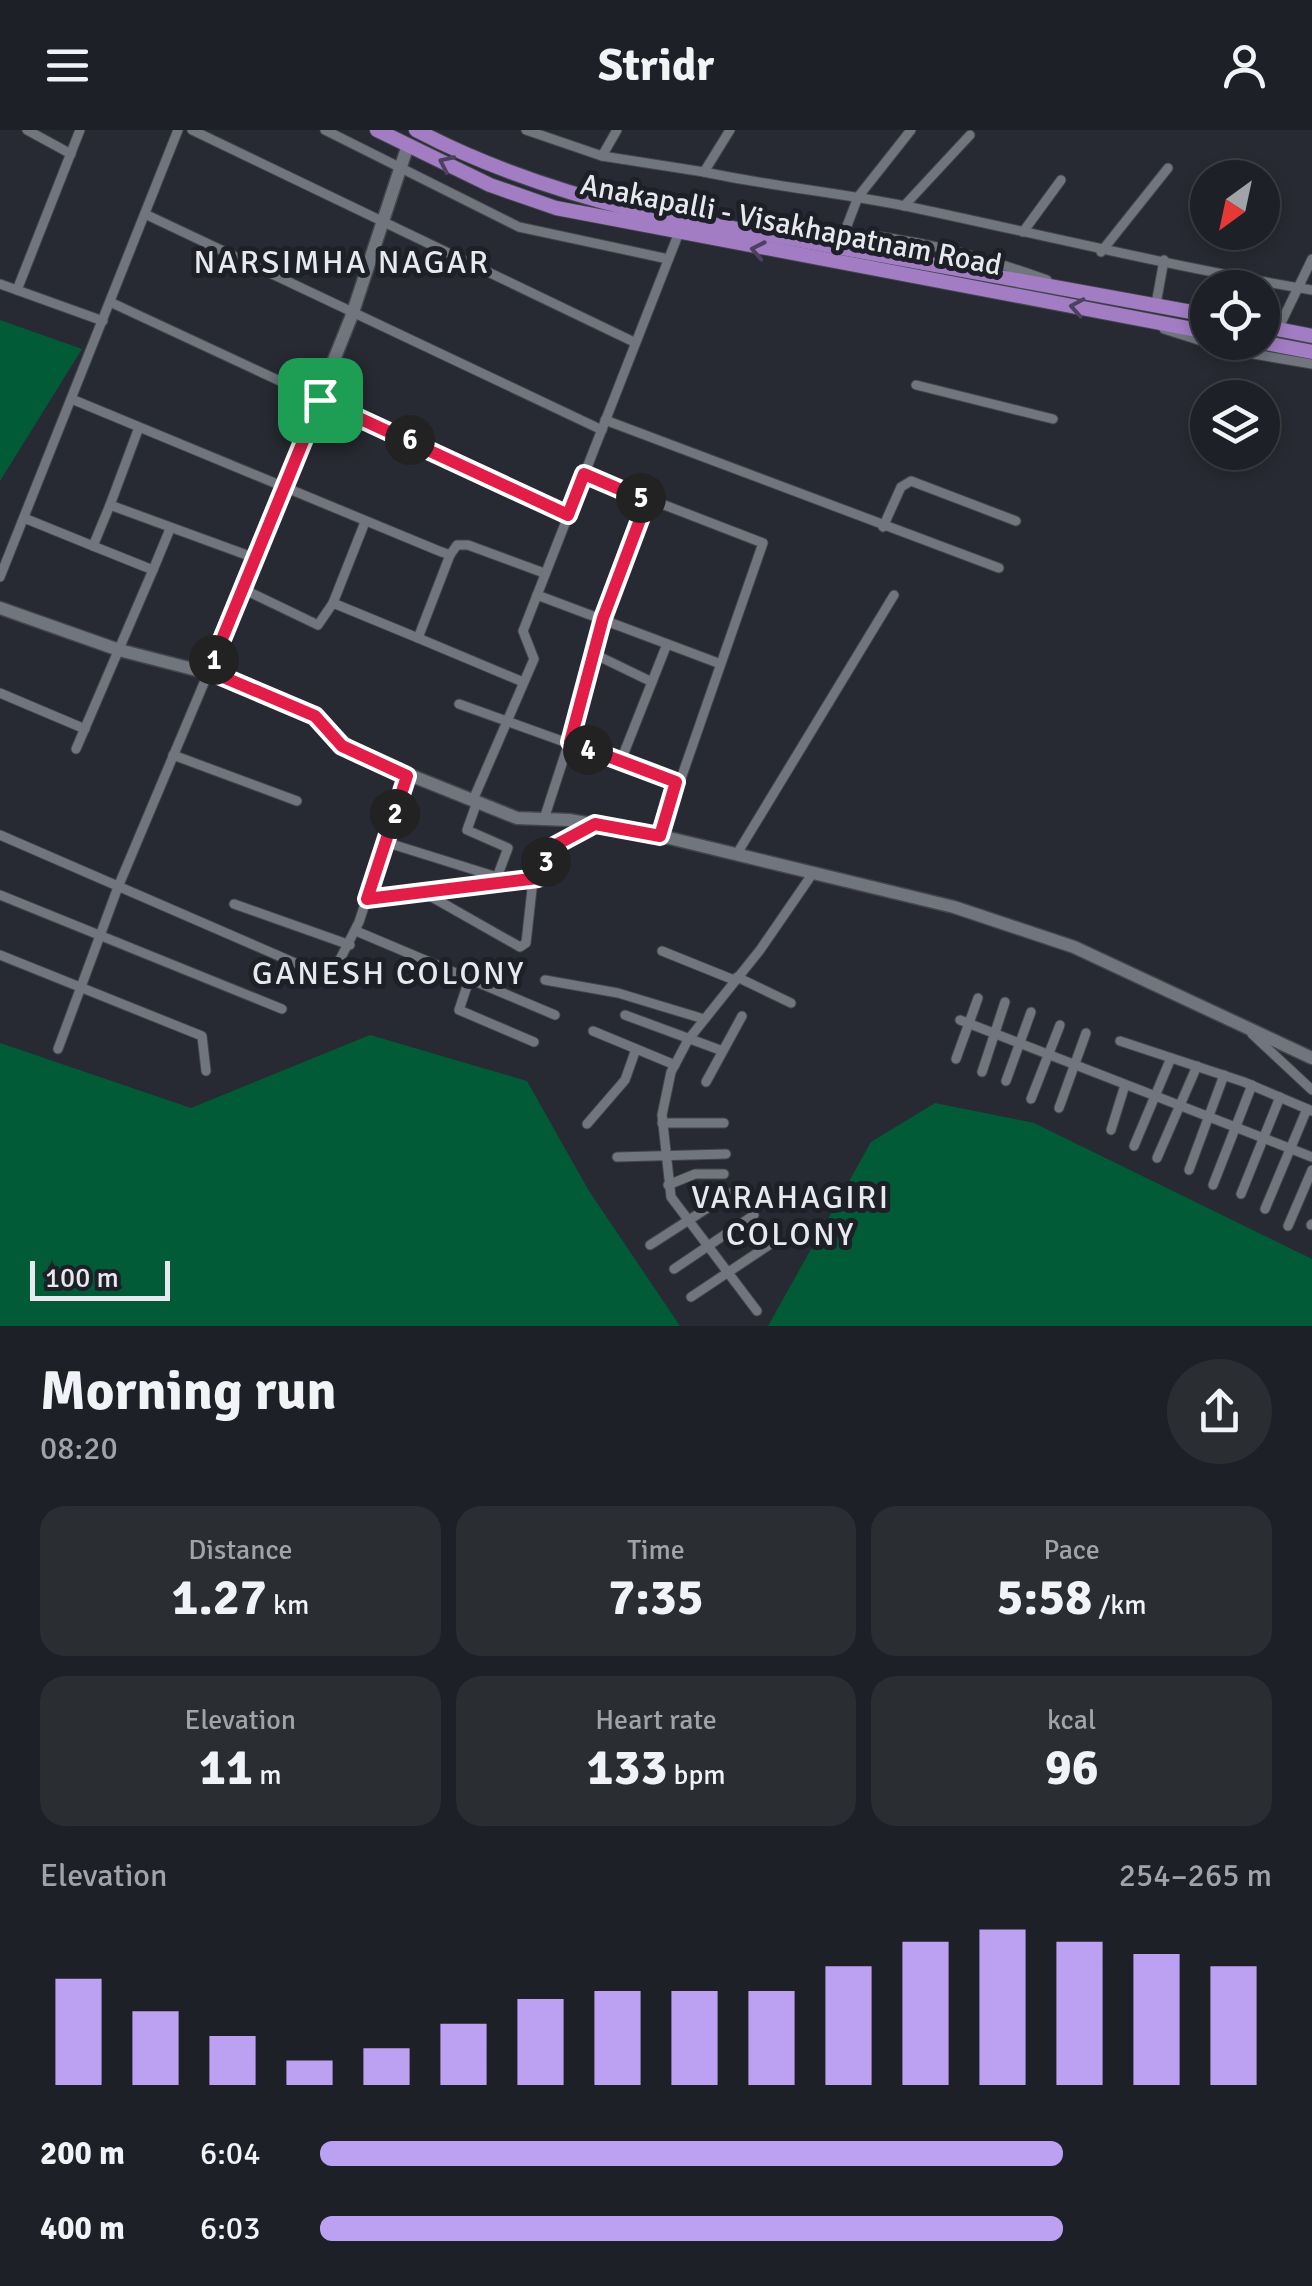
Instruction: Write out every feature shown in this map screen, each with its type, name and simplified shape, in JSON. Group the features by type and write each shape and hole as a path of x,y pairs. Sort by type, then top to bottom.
{"main road":[{"name":"Anakapalli - Visakhapatnam Road","path":"377,130 490,185 556,208 1190,329"},
{"path":"416,130 560,192 634,210 1190,311"},
{"path":"209,671 352,316 408,146"},
{"path":"1280,330 1312,336"},
{"path":"1280,346 1312,352"},
{"path":"0,608 119,650 209,671 315,716 342,746 407,776 518,818 595,824 660,836 954,907 1074,948 1312,1058"}],"street":[{"path":"27,130 71,154"},
{"path":"17,290 80,130"},
{"path":"0,577 74,400 178,130"},
{"path":"192,130 634,342"},
{"path":"325,130 519,227 668,259"},
{"path":"526,130 602,156 858,197 1101,252 1164,260 1202,270"},
{"path":"602,156 617,130"},
{"path":"704,172 730,130"},
{"path":"845,231 858,197 911,130"},
{"path":"904,206 970,134"},
{"path":"1101,252 1168,168"},
{"path":"1023,232 1061,180"},
{"path":"145,214 352,316 604,425 999,568"},
{"path":"767,233 845,231 962,251 1063,286"},
{"path":"385,842 498,878 508,848 467,830 475,801 535,652 523,631 536,594 678,234"},
{"path":"1280,312 1312,259"},
{"path":"1156,304 1164,260"},
{"path":"0,284 102,320"},
{"path":"1280,286 1312,290"},
{"path":"110,302 568,515"},
{"path":"1140,319 1230,350 1312,364"},
{"path":"916,385 1053,419"},
{"path":"74,400 138,430 450,554"},
{"path":"93,546 138,430"},
{"path":"584,474 763,543 660,836"},
{"path":"883,527 901,487 911,481 1016,520"},
{"path":"544,819 570,742 603,618 647,501"},
{"path":"110,505 256,558"},
{"path":"24,518 153,570"},
{"path":"243,590 313,625 322,622 334,603 365,522"},
{"path":"76,749 170,529"},
{"path":"418,638 457,545 468,545 544,573"},
{"path":"536,594 718,663"},
{"path":"738,852 894,594"},
{"path":"334,603 523,682"},
{"path":"620,763 667,644"},
{"path":"592,653 652,682"},
{"path":"58,1048 118,887 209,671"},
{"path":"0,692 85,729"},
{"path":"459,704 676,782"},
{"path":"174,755 296,800"},
{"path":"0,834 323,974 333,973 356,932 407,776"},
{"path":"367,899 532,880 542,874 554,846 595,824"},
{"path":"757,1310 686,1220 668,1185 662,1122 666,1090 690,1036 813,873"},
{"path":"422,892 520,947 526,943 532,880"},
{"path":"0,896 282,1009"},
{"path":"234,904 350,945"},
{"path":"356,932 554,1014"},
{"path":"662,951 791,1003"},
{"path":"0,956 202,1036 206,1072"},
{"path":"468,980 459,1010 534,1042"},
{"path":"544,980 618,993 704,1019"},
{"path":"956,1059 964,1022 978,998"},
{"path":"982,1072 1005,1002"},
{"path":"1006,1081 1030,1012"},
{"path":"625,1015 720,1050"},
{"path":"706,1082 720,1050 742,1016"},
{"path":"964,1022 1312,1157"},
{"path":"1031,1099 1060,1025"},
{"path":"1244,1026 1312,1090"},
{"path":"592,1031 674,1065"},
{"path":"1059,1108 1086,1033"},
{"path":"1120,1042 1252,1085 1310,1110 1265,1209"},
{"path":"587,1124 625,1080 636,1049"},
{"path":"1134,1146 1171,1058"},
{"path":"1158,1158 1197,1066"},
{"path":"1189,1170 1224,1075"},
{"path":"1111,1130 1125,1085"},
{"path":"1213,1185 1252,1085"},
{"path":"1241,1194 1280,1097"},
{"path":"662,1122 724,1122"},
{"path":"617,1157 726,1154"},
{"path":"1288,1226 1312,1170"},
{"path":"668,1185 695,1174 724,1174"},
{"path":"650,1245 734,1192"},
{"path":"674,1269 754,1215"},
{"path":"691,1297 778,1239"}],"green space":[{"path":"0,320 82,349 0,481"},
{"path":"370,1035 527,1081 589,1191 680,1326 0,1326 0,1043 191,1108"},
{"path":"935,1103 1034,1123 1312,1259 1312,1326 768,1326 871,1142"}],"district":[{"name":"NARSIMHA NAGAR","path":"342,262"},
{"name":"GANESH COLONY","path":"389,973"},
{"name":"VARAHAGIRI COLONY","path":"791,1216"}],"route":[{"path":"320,400 568,515 584,474 647,501 603,618 570,742 676,782 660,836 595,824 554,846 542,874 532,880 367,899 407,776 342,746 329,727 315,716 209,671 320,400"}]}
